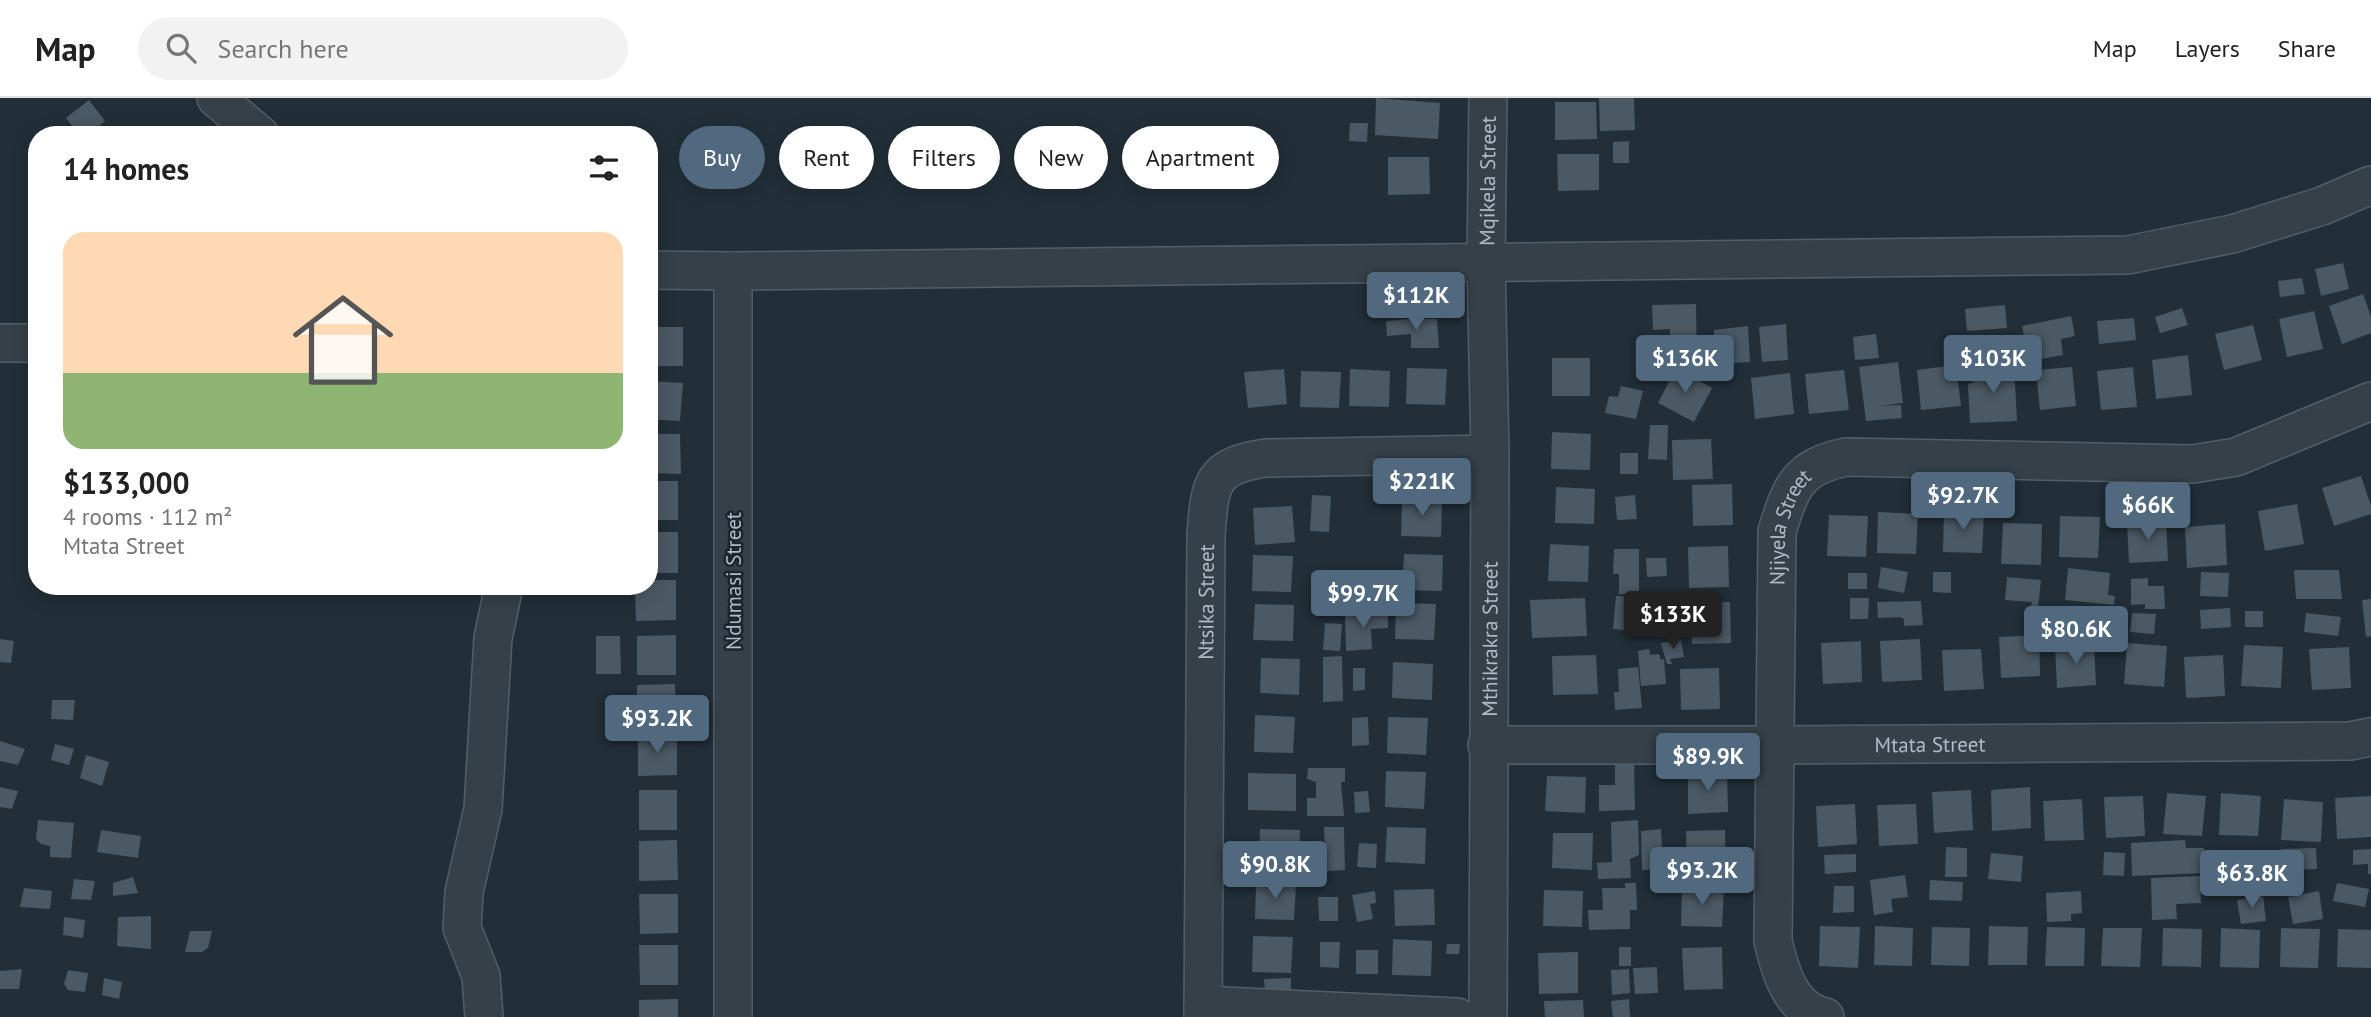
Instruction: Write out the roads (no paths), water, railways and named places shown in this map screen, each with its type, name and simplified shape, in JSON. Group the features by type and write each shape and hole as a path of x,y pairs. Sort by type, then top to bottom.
{"street":[{"path":"216,98 249,126"},
{"name":"Mqikela Street","path":"1486,262 1488,98"},
{"path":"658,270 2128,255 2232,234 2322,206 2371,185"},
{"name":"Mthikrakra Street","path":"1486,262 1490,454 1488,1017"},
{"name":"Ndumasi Street","path":"733,271 733,1017"},
{"path":"0,343 28,343"},
{"name":"Njiyela Street","path":"1825,1017 1798,1002 1781,974 1773,941 1777,531 1788,498 1811,468 1826,461 1846,457 2193,464 2213,462 2236,457 2371,401"},
{"name":"Ntsika Street","path":"1457,1017 1203,1011 1206,535 1212,487 1221,473 1243,461 1266,458 1490,454"},
{"path":"484,1017 481,976 462,928 464,892 482,809 494,638 502,595"},
{"name":"Mtata Street","path":"1488,745 2350,741 2371,737"}]}
